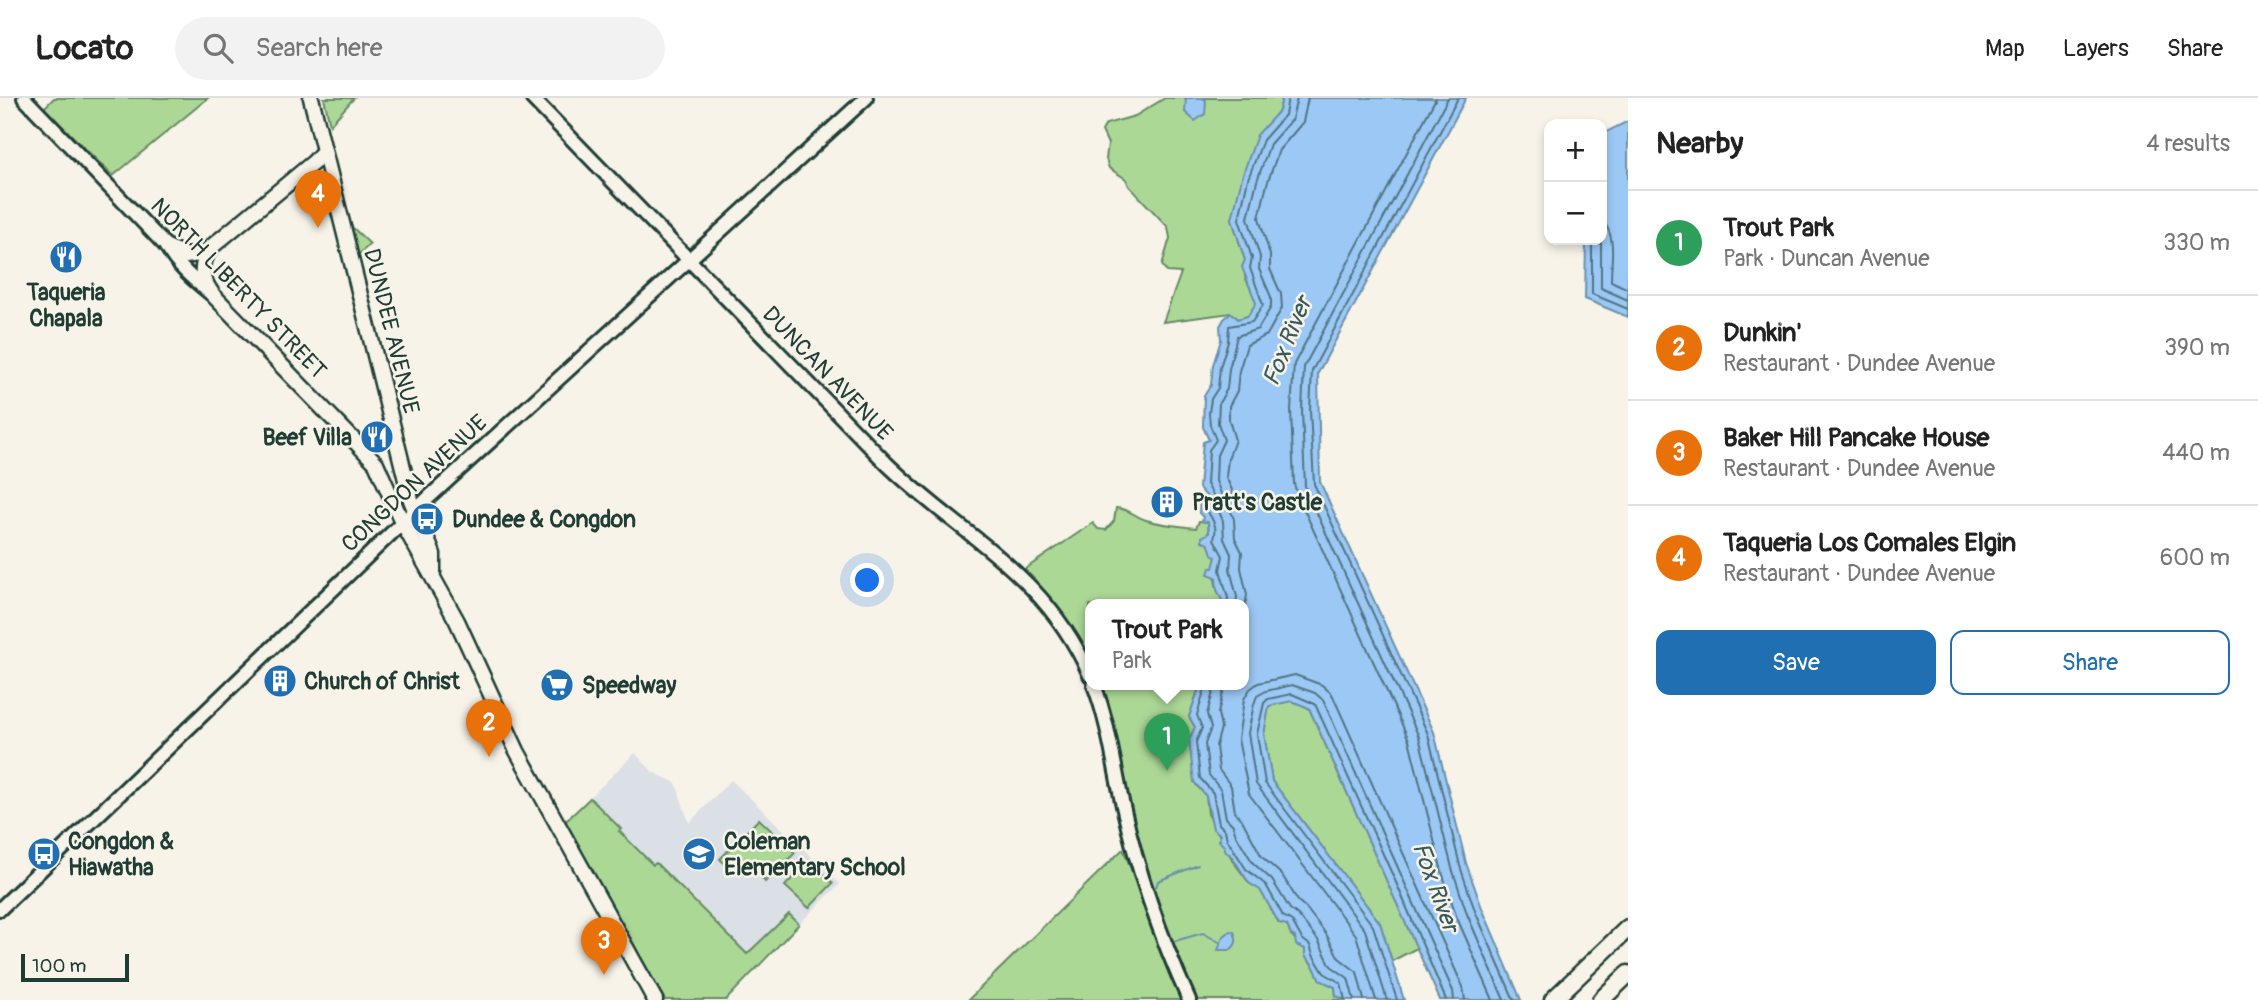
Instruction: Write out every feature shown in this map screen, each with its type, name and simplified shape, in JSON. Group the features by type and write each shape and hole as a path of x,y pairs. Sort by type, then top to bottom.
{"highway":[{"path":"1553,1000 1628,928"},
{"path":"1601,1000 1628,974"}],"main road":[{"name":"DUNDEE AVENUE","path":"312,98 386,404 415,510 433,554 433,568 517,751 655,1000"},
{"path":"167,247 189,256 201,255 305,170 324,151"},
{"path":"305,170 332,180"},
{"path":"210,249 202,272 213,295"},
{"name":"NORTH LIBERTY STREET","path":"213,295 376,463 402,522"},
{"path":"376,463 415,510"},
{"name":"DUNDEE AVENUE","path":"402,522 424,564 433,568"}],"street":[{"name":"NORTH LIBERTY STREET","path":"24,98 167,247 190,276 213,295"},
{"name":"DUNCAN AVENUE","path":"532,98 910,487 1004,560 1032,586 1066,629 1085,665"},
{"name":"CONGDON AVENUE","path":"0,909 402,522 866,98"},
{"path":"1096,690 1104,715 1138,866 1189,1000"}],"shaded area":[{"name":"Coleman Elementary School","path":"635,753 653,772 676,783 689,823 731,780 840,884 721,1000 570,817"}],"green space":[{"path":"54,98 208,98 113,176 44,108"},
{"path":"324,98 354,98 330,125"},
{"path":"1165,98 1282,98 1279,111 1269,123 1232,219 1245,260 1245,277 1257,302 1248,316 1238,319 1231,313 1163,322 1181,273 1167,272 1162,265 1170,238 1168,227 1129,186 1126,179 1109,168 1106,159 1108,144 1102,131 1106,124 1135,116"},
{"path":"351,226 370,244 358,255"},
{"path":"1116,508 1165,524 1196,528 1199,521 1208,522 1210,546 1216,557 1215,579 1222,599 1085,599 1085,659 1022,571 1093,523 1098,529 1106,530 1114,521"},
{"path":"1099,690 1198,690 1189,717 1195,727 1194,782 1206,796 1208,814 1233,861 1249,883 1260,889 1279,923 1287,925 1291,935 1305,949 1305,956 1320,979 1335,987 1336,996 1347,1000 1193,1000 1148,886"},
{"path":"1292,700 1309,708 1417,948 1392,961 1380,923 1272,781 1264,734 1269,706"},
{"path":"590,798 653,865 656,863 747,954 789,914 799,924 726,1000 665,1000 565,822"},
{"path":"759,819 795,853 765,882 765,877 749,861 735,874 720,859"},
{"path":"1123,849 1183,1000 968,1000"},
{"path":"810,860 833,883 809,908 785,886"}],"water":[{"path":"1186,98 1203,98 1206,101 1205,114 1195,121 1185,112"},
{"name":"Fox River","path":"1282,98 1466,98 1318,373 1320,482 1434,732 1466,863 1521,1000 1440,1000 1309,708 1292,701 1269,706 1264,734 1272,781 1380,923 1404,1000 1347,1000 1336,996 1335,987 1320,980 1305,956 1305,949 1296,945 1295,937 1291,935 1287,925 1279,923 1260,890 1249,883 1219,841 1220,834 1213,829 1206,796 1194,782 1189,740 1195,727 1189,717 1198,690 1249,690 1249,599 1222,599 1217,590 1216,577 1208,574 1216,557 1209,545 1202,541 1202,537 1209,533 1208,522 1202,521 1203,517 1199,513 1200,497 1207,497 1199,488 1203,442 1209,440 1203,427 1204,396 1211,385 1213,365 1221,340 1220,326 1231,313 1238,319 1248,316 1256,303 1242,267 1245,260 1232,219 1242,177 1257,135 1279,111"},
{"path":"1628,121 1628,317 1585,299 1586,245 1607,245 1607,132"},
{"path":"1230,931 1234,932 1236,937 1234,946 1230,950 1218,950 1223,937"}],"waterway":[{"path":"1156,887 1158,881 1198,865"},
{"path":"1175,941 1203,933 1221,943"}],"place":[{"name":"Taqueria Los Comales Elgin","path":"318,228"},
{"name":"Taqueria Chapala","path":"66,257"},
{"name":"Beef Villa","path":"377,437"},
{"name":"Pratt's Castle","path":"1167,502"},
{"name":"Dundee & Congdon","path":"427,519"},
{"name":"Church of Christ","path":"280,681"},
{"name":"Speedway","path":"557,685"},
{"name":"Dunkin'","path":"489,757"},
{"name":"Trout Park","path":"1167,771"},
{"name":"Congdon & Hiawatha","path":"44,854"},
{"name":"Coleman Elementary School","path":"699,854"},
{"name":"Baker Hill Pancake House","path":"604,975"}]}
